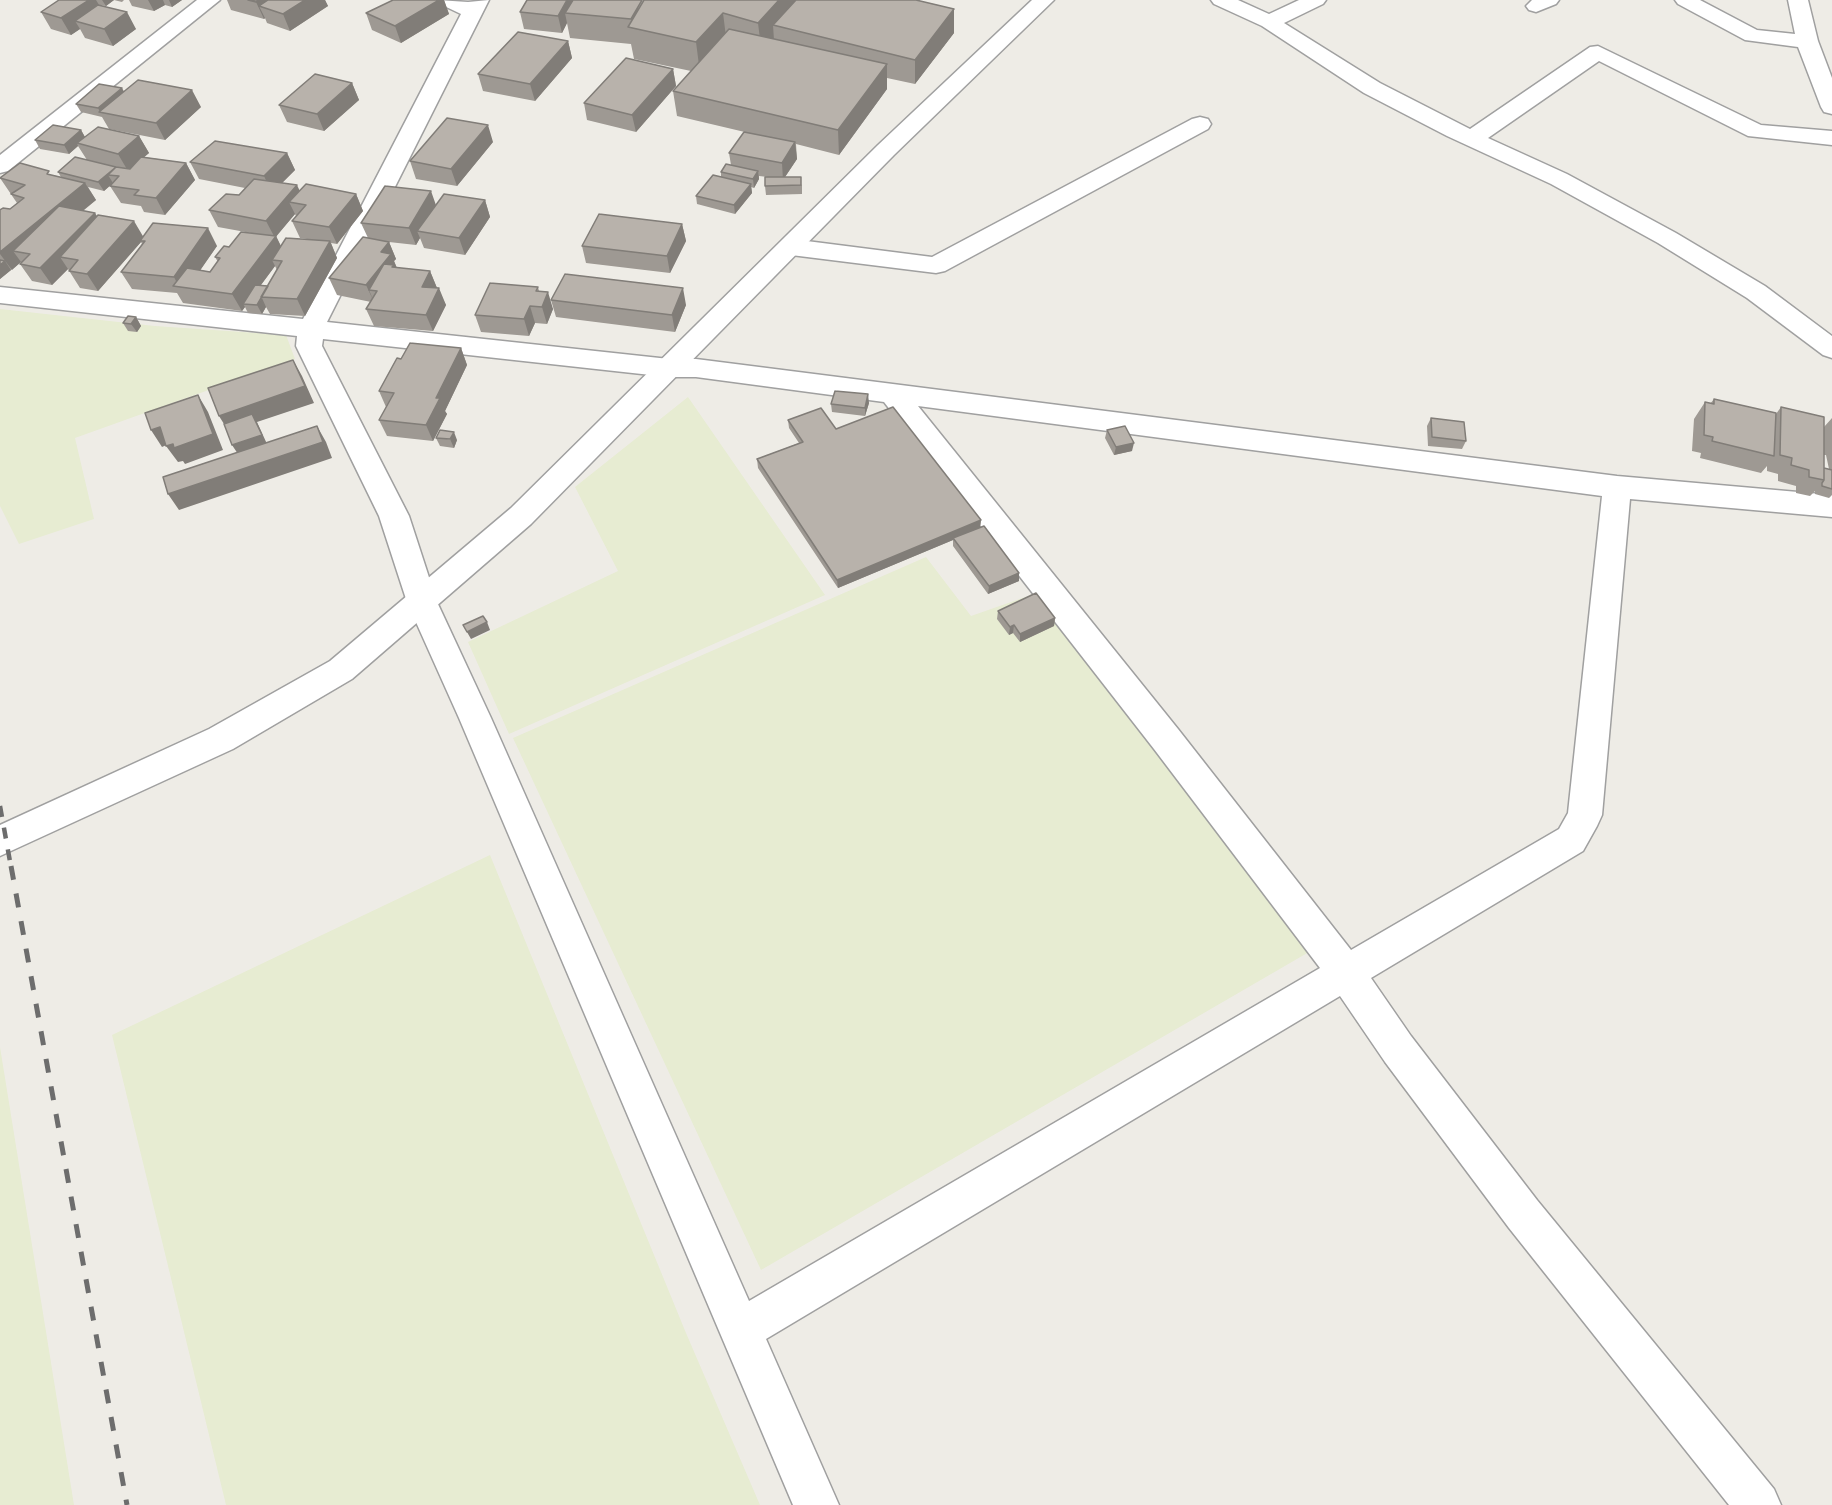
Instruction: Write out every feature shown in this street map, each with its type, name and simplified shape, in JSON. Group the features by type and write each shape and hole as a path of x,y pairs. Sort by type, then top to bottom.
{"street":[{"path":"0,166 210,0"},
{"path":"447,0 476,6 310,330 309,346 393,516 422,602 742,1329 816,1505"},
{"path":"0,841 221,739 341,670 521,516 923,114 1044,0"},
{"path":"1221,0 1269,22 1372,88 1559,179 1667,238 1756,292 1832,349"},
{"path":"1269,22 1316,0"},
{"path":"1685,0 1752,36 1808,41"},
{"path":"1798,0 1808,41 1832,107"},
{"path":"1472,138 1598,52 1756,131 1832,138"},
{"path":"791,247 936,265 1200,124"},
{"path":"0,295 669,368 696,368 1617,488 1832,506"},
{"path":"894,395 1158,729 1347,974 1398,1049 1523,1214 1758,1505"},
{"path":"742,1329 1571,840 1585,815 1617,488"}],"green space":[{"path":"0,309 155,326 286,335 295,359 75,438 94,519 19,544 0,506"},
{"path":"688,397 825,595 509,734 468,642 618,571 575,487"},
{"path":"926,557 971,616 1034,594 1309,952 761,1270 513,738"},
{"path":"490,855 686,1333 760,1505 226,1505 112,1035"},
{"path":"0,1047 74,1505 0,1505"}],"building":[{"path":"59,0 89,0 61,18 41,12"},
{"path":"268,0 305,0 283,14 259,6"},
{"path":"393,0 439,0 395,26 366,13"},
{"path":"527,0 567,0 558,16 520,12"},
{"path":"573,0 642,0 631,19 565,13"},
{"path":"644,0 779,0 758,23 723,13 696,42 628,27"},
{"path":"796,0 916,0 954,9 915,60 773,25"},
{"path":"98,5 127,12 104,29 75,21"},
{"path":"729,29 887,64 838,130 673,91"},
{"path":"518,32 568,41 530,84 478,74"},
{"path":"626,58 673,69 632,115 584,103"},
{"path":"315,74 352,83 317,114 279,105"},
{"path":"138,80 192,90 156,123 99,112"},
{"path":"99,84 122,88 98,108 76,104"},
{"path":"447,118 488,125 451,169 410,161"},
{"path":"53,125 81,130 64,145 35,140"},
{"path":"98,127 139,136 118,154 77,143"},
{"path":"744,132 795,142 782,163 729,153"},
{"path":"215,141 287,153 264,176 190,162"},
{"path":"75,157 116,167 98,182 58,172"},
{"path":"141,157 186,163 156,198 134,195 139,190 110,186 119,176 108,175 116,167 130,169"},
{"path":"20,163 49,171 47,174 85,183 0,252 0,210 10,209 24,198 11,194 25,185 0,178"},
{"path":"726,164 758,171 753,179 721,172"},
{"path":"713,175 751,184 734,205 696,196"},
{"path":"765,177 801,177 801,185 765,186"},
{"path":"254,179 297,185 266,221 209,210 226,194 239,195"},
{"path":"306,184 356,194 329,227 292,221 306,205 289,202"},
{"path":"385,186 431,191 409,228 361,223"},
{"path":"444,194 485,200 459,238 417,231"},
{"path":"59,206 95,213 40,268 20,264 30,254 13,251"},
{"path":"599,214 682,224 667,256 582,246"},
{"path":"98,215 134,221 87,274 69,271 78,260 60,257"},
{"path":"153,223 208,228 174,277 121,272 145,241 140,241"},
{"path":"241,232 276,236 232,294 173,286 187,268 210,272 220,258 215,257 224,246 229,247"},
{"path":"363,237 389,242 381,252 391,254 366,285 329,278"},
{"path":"286,238 330,241 297,299 261,297 282,261 272,260"},
{"path":"384,264 430,271 422,287 439,288 426,315 366,309 377,291 369,290"},
{"path":"565,274 683,288 672,315 551,300"},
{"path":"490,283 538,287 536,291 548,292 542,307 530,306 524,319 475,315"},
{"path":"255,285 268,286 257,305 243,304"},
{"path":"128,316 136,317 131,324 123,323"},
{"path":"410,343 461,348 436,398 440,398 426,425 379,420 394,393 379,391 397,358 401,359"},
{"path":"293,360 305,386 219,416 208,388"},
{"path":"835,391 868,394 865,408 831,404"},
{"path":"198,395 213,434 174,448 173,444 166,446 160,427 151,430 145,413"},
{"path":"1714,399 1776,413 1774,456 1712,441 1713,437 1704,435 1705,402 1714,404"},
{"path":"893,407 981,520 837,580 757,459 803,442 788,420 821,408 836,429"},
{"path":"1781,407 1824,417 1824,480 1809,477 1809,470 1791,465 1792,458 1780,455"},
{"path":"252,414 262,435 232,445 224,424"},
{"path":"1431,418 1464,422 1466,441 1432,437"},
{"path":"317,426 323,442 168,494 163,477"},
{"path":"1125,426 1134,443 1116,447 1107,430"},
{"path":"440,430 454,432 450,439 436,438"},
{"path":"1824,468 1832,470 1832,489 1822,486"},
{"path":"984,526 1019,573 989,586 953,538"},
{"path":"1036,593 1055,618 1020,634 1014,625 1010,627 998,611"},
{"path":"483,616 487,622 467,632 463,625"}],"railway":[{"path":"0,806 11,867"},
{"path":"11,866 127,1505"}]}
